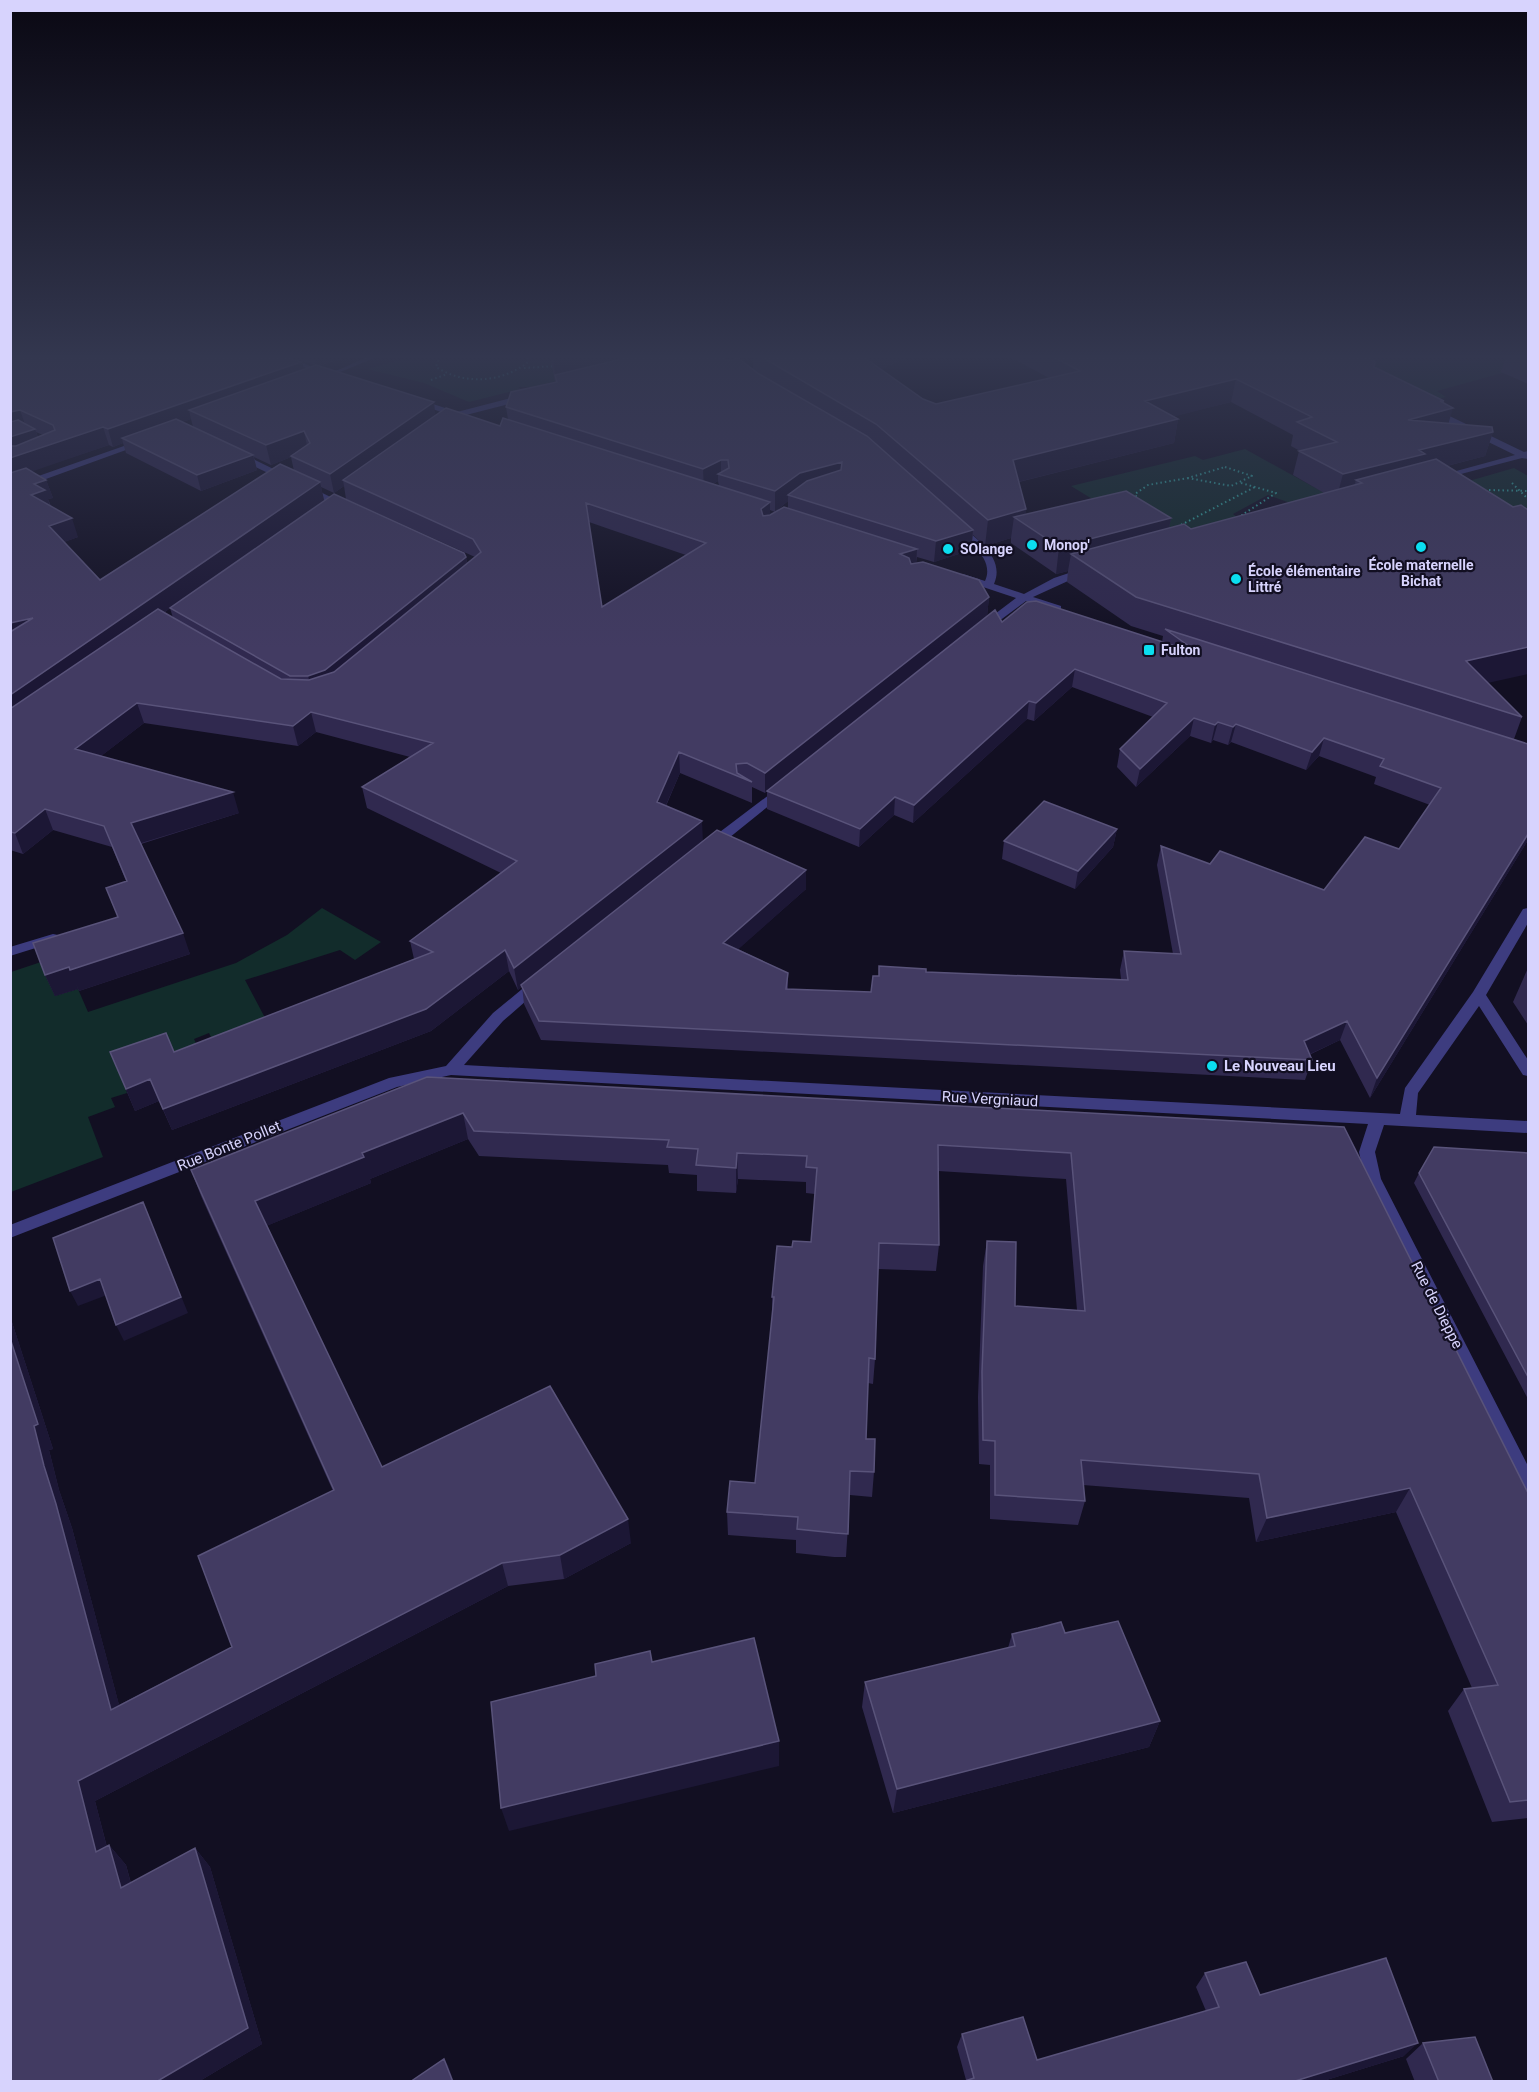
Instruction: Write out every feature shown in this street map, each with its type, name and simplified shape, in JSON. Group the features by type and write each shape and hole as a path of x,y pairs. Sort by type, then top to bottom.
{"street":[{"path":"10,489 112,454"},
{"path":"235,454 338,497 356,511"},
{"path":"1426,482 1526,456"},
{"path":"36,470 46,477"},
{"path":"1437,479 1448,486"},
{"path":"324,507 338,497"},
{"path":"952,523 990,562 992,575 987,585"},
{"path":"971,638 1023,596 1055,580 1099,567"},
{"path":"955,574 1071,612"},
{"path":"702,852 790,782"},
{"path":"750,793 766,801"},
{"path":"1407,1122 1410,1092 1479,995 1528,912"},
{"path":"10,952 71,933"},
{"path":"451,1070 498,1017 548,975"},
{"path":"1479,995 1528,1071"},
{"name":"Rue Vergniaud","path":"451,1070 1528,1127"},
{"name":"Rue Bonte Pollet","path":"10,1232 394,1082 451,1070"},
{"name":"Rue de Dieppe","path":"1377,1120 1367,1152 1374,1179 1528,1485"}],"path":[{"path":"1145,505 1137,500 1135,494 1140,489 1159,482 1188,478 1225,467 1252,476 1240,483 1226,486 1188,478"},
{"path":"1239,522 1249,519 1242,515 1276,493 1240,483"},
{"path":"1177,527 1255,487"},
{"path":"1485,490 1528,491"},
{"path":"1169,521 1182,530"}],"green space":[{"path":"1227,454 1253,454 1330,496 1296,505 1268,495 1233,514 1241,520 1161,541 1071,486 1195,456 1203,460"},
{"path":"1514,468 1528,476 1528,524 1462,483"},
{"path":"322,908 381,942 355,960 340,950 245,980 272,1031 215,1045 209,1033 194,1039 208,1069 119,1071 127,1093 111,1098 115,1107 88,1117 103,1157 11,1192 11,972 41,962 55,996 78,989 88,1012 236,963 287,935"}],"building":[{"path":"10,454 23,454 10,458"},
{"path":"154,454 253,455 197,475"},
{"path":"294,454 359,454 330,474 291,456"},
{"path":"381,454 616,454 770,502 761,509 763,516 770,515 784,507 917,549 900,554 909,558 911,564 923,562 979,580 989,597 765,773 747,763 736,764 737,773 752,782 679,752 657,802 702,821 514,968 505,950 426,1009 163,1109 150,1079 126,1089 110,1052 166,1033 174,1052 433,952 410,941 517,861 362,787 433,743 311,712 293,726 137,703 75,749 233,792 131,823 183,933 70,970 69,967 45,975 33,943 118,917 106,888 127,881 104,826 45,809 15,833 10,832 10,709 158,609 281,679 309,680 334,672 481,552 473,539 343,480","holes":["586,503 706,543 602,607"]},
{"path":"654,454 887,454 973,530 936,541 788,495 807,481 841,470 842,462 800,473 775,491 718,474 729,468 728,460 721,460 703,469"},
{"path":"911,454 1039,454 1013,460 1026,509 988,520"},
{"path":"1304,454 1425,454 1343,474"},
{"path":"1436,459 1513,507 1521,505 1528,510 1528,647 1466,661 1522,717 1136,597 1071,554 1184,524 1191,529 1362,483 1356,480"},
{"path":"280,464 320,482 10,695 10,632 33,618 10,623 10,473 26,468 46,480 34,484 45,490 31,495 72,518 49,526 100,580"},
{"path":"1126,491 1171,518 1059,547 1014,517"},
{"path":"334,494 464,553 466,557 325,670 308,676 290,676 170,608"},
{"path":"1036,601 1200,654 1165,629 1528,744 1528,834 1377,1078 1347,1021 1304,1041 1312,1060 539,1021 521,985 717,830 806,870 723,943 788,973 786,989 871,992 873,976 879,976 879,966 926,969 926,972 1128,980 1124,951 1181,954 1161,846 1210,864 1220,851 1324,890 1365,837 1399,849 1441,788 1380,766 1384,759 1324,738 1312,752 1236,724 1233,727 1218,722 1215,725 1194,718 1140,769 1120,749 1167,703 1075,669 1036,703 1029,701 914,805 895,797 860,829 767,791 995,610 1002,622 1027,602"},
{"path":"1044,801 1117,829 1078,871 1004,841"},
{"path":"427,1077 1344,1127 1528,1493 1528,1800 1510,1802 1464,1689 1498,1685 1410,1488 1267,1518 1259,1474 1081,1460 1085,1501 995,1495 995,1441 983,1440 982,1372 987,1241 1016,1242 1015,1306 1085,1311 1071,1153 938,1145 939,1245 879,1243 875,1359 869,1358 866,1439 875,1439 874,1472 850,1471 848,1534 797,1529 798,1517 727,1512 730,1481 755,1483 777,1246 792,1247 793,1241 811,1242 817,1168 806,1167 807,1156 737,1153 736,1168 696,1165 698,1149 667,1147 669,1140 474,1131 463,1113 362,1153 364,1157 255,1201 382,1467 550,1386 628,1519 560,1555 502,1563 78,1781 96,1852 109,1845 121,1888 195,1848 248,2028 156,2082 10,2082 10,1338 38,1424 34,1426 44,1466 111,1710 232,1647 198,1556 334,1490 191,1170"},
{"path":"1434,1147 1528,1153 1528,1377 1419,1173"},
{"path":"143,1202 181,1297 116,1325 100,1279 70,1291 53,1238"},
{"path":"1118,1621 1160,1721 897,1789 865,1682 1015,1646 1012,1634 1061,1622 1065,1633"},
{"path":"754,1638 779,1741 501,1808 491,1702 596,1676 595,1664 650,1651 652,1662"},
{"path":"1386,1958 1418,2043 1292,2082 962,2082 974,2078 962,2034 1023,2017 1037,2060 1219,2007 1205,1973 1246,1962 1260,1995"},
{"path":"1475,2037 1493,2082 1439,2082 1423,2043"},
{"path":"444,2059 453,2082 410,2082"}],"place":[{"name":"Monop'","path":"1032,545"},
{"name":"École maternelle Bichat","path":"1421,547"},
{"name":"SOlange","path":"948,549"},
{"name":"École élémentaire Littré","path":"1236,579"},
{"name":"Fulton","path":"1149,650"},
{"name":"Le Nouveau Lieu","path":"1212,1066"}]}
